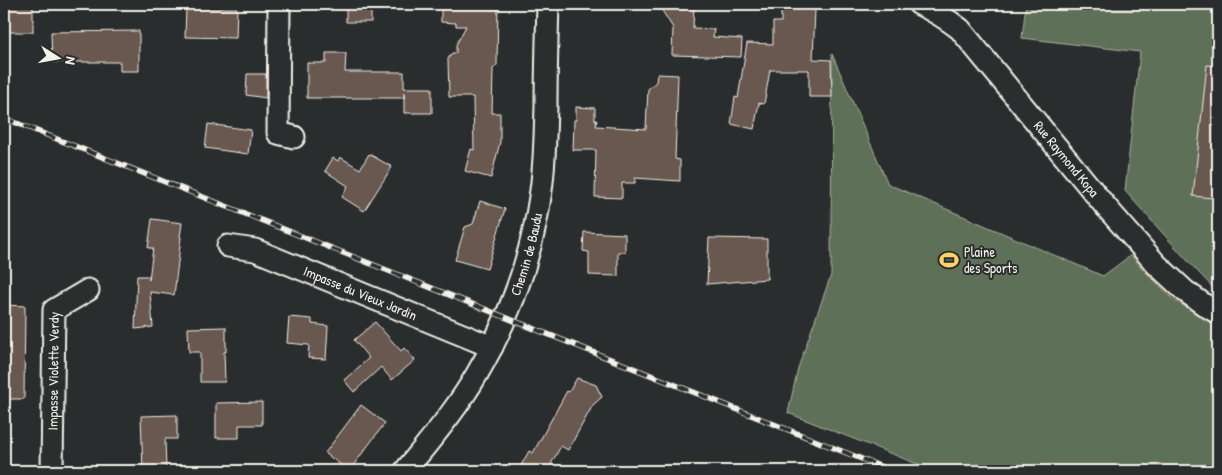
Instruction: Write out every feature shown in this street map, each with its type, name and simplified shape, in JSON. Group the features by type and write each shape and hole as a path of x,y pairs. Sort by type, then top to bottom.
{"street":[{"path":"279,4 278,133 294,137"},
{"name":"Chemin de Baudu","path":"405,471 463,397 492,347 517,292 534,232 541,195 545,143 548,4"},
{"name":"Rue Raymond Kopa","path":"919,4 942,16 960,29 1106,207 1157,265 1185,291 1218,313"},
{"name":"Impasse du Vieux Jardin","path":"228,246 255,250 492,347"},
{"name":"Impasse Violette Verdy","path":"52,471 54,310 88,290"}],"green space":[{"path":"1026,4 1218,4 1218,293 1125,191 1140,52 1022,38"},
{"name":"Plaine des Sports","path":"832,54 888,184 1103,276 1131,255 1175,301 1218,325 1218,471 935,471 788,413 798,368 831,275"}],"building":[{"path":"346,4 371,4 371,22 346,22"},
{"path":"441,4 498,4 497,65 493,69 492,113 500,113 500,142 491,178 465,171 471,149 474,150 473,97 449,97 448,59 452,53 456,53 456,45 466,26 456,26 456,23 441,22"},
{"path":"658,4 694,4 693,28 714,29 713,37 742,39 741,57 672,55 673,28"},
{"path":"33,5 33,32 4,32 4,6"},
{"path":"186,8 237,8 236,38 185,37"},
{"path":"781,8 815,9 813,59 831,60 832,97 809,97 809,70 770,70 764,104 759,103 754,129 731,124 735,97 738,98 747,43 773,44 773,22 781,22"},
{"path":"139,31 139,71 120,71 120,62 52,62 51,32"},
{"path":"326,53 346,53 345,72 404,72 404,88 432,88 432,113 404,113 404,98 307,98 307,63 326,63"},
{"path":"1207,65 1218,66 1218,134 1212,198 1193,196"},
{"path":"247,74 266,74 266,98 246,95"},
{"path":"657,74 678,75 675,159 680,160 680,181 635,178 635,183 622,183 622,198 595,197 596,150 573,150 576,107 595,108 596,126 646,129 648,89 656,82"},
{"path":"208,124 251,130 248,154 205,148"},
{"path":"369,154 392,167 364,211 342,197 348,186 325,171 333,158 338,161 340,157 360,169"},
{"path":"480,201 505,209 487,269 455,260 465,227 473,224"},
{"path":"152,219 182,223 174,295 150,292 153,327 135,329 137,276 149,276 149,280 153,248 148,248"},
{"path":"584,232 625,234 625,252 618,252 618,276 589,275 589,252 583,251"},
{"path":"709,238 767,239 767,279 707,284"},
{"path":"4,305 25,306 24,399 4,399"},
{"path":"289,317 312,319 312,324 328,326 326,359 308,358 309,345 287,343"},
{"path":"375,322 401,351 404,348 415,360 392,380 381,367 354,392 344,380 369,358 354,340"},
{"path":"226,327 226,352 224,352 225,382 200,382 200,352 189,352 188,328"},
{"path":"577,378 596,385 602,397 593,405 568,450 561,446 551,464 564,471 518,471 529,451 533,453 567,391 569,392"},
{"path":"262,402 262,425 239,425 239,438 216,438 216,403"},
{"path":"361,405 385,423 349,471 325,453"},
{"path":"177,415 177,439 165,439 166,471 143,471 141,416"}],"railway":[{"path":"4,118 892,471"}],"place":[{"name":"Plaine des Sports","path":"949,260"}]}
